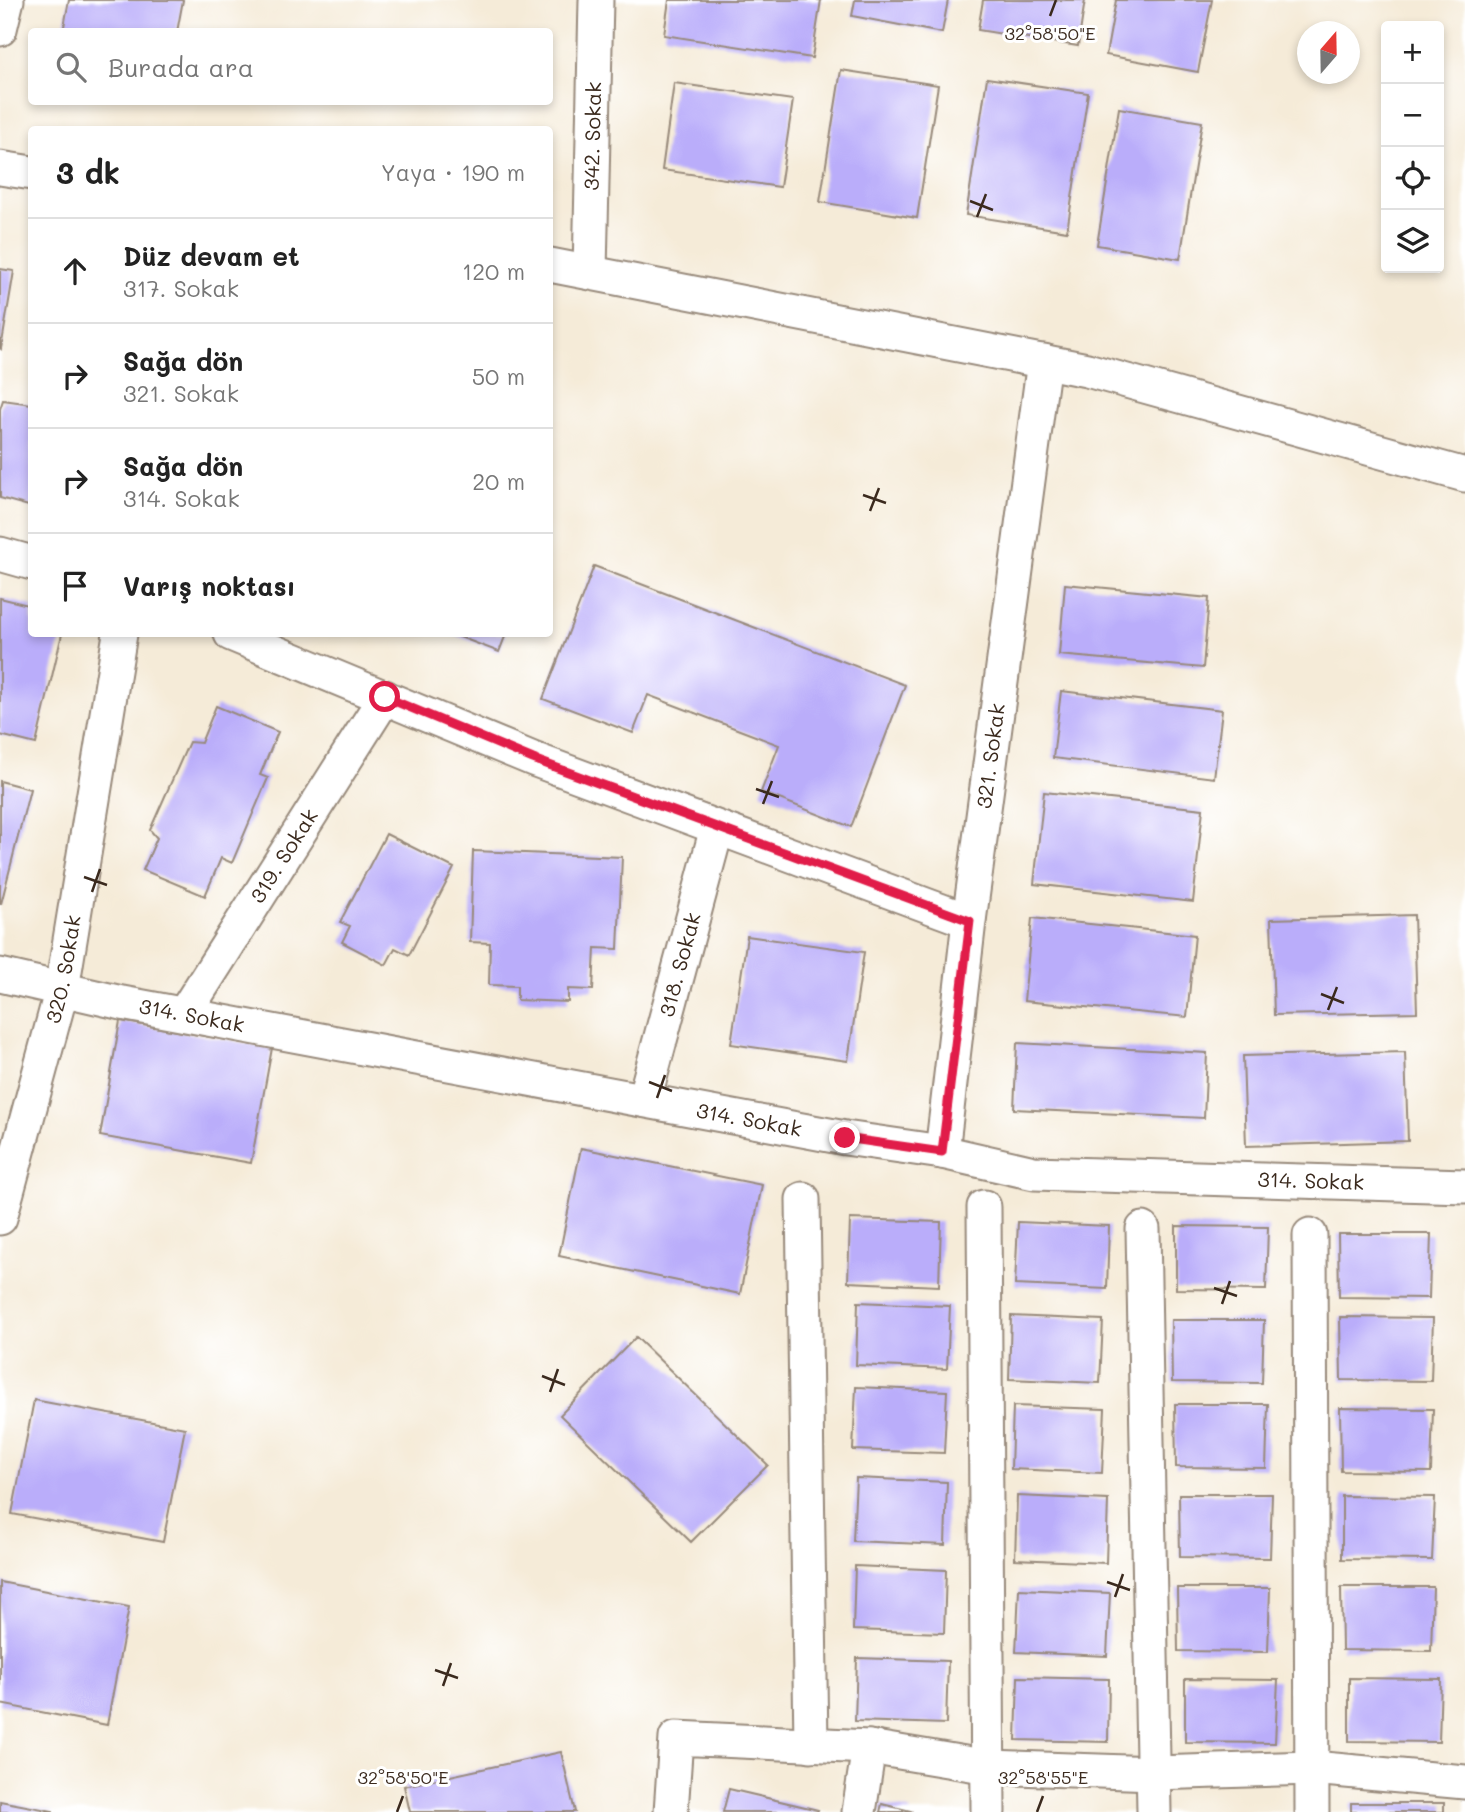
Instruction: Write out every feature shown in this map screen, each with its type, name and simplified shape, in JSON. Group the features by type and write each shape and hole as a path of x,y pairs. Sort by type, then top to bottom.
{"street":[{"path":"0,29 7,0"},
{"name":"342. Sokak","path":"590,272 596,0"},
{"path":"0,168 28,172"},
{"path":"553,266 1087,370 1465,475"},
{"name":"321. Sokak","path":"942,1152 1044,361"},
{"path":"0,554 28,562"},
{"name":"320. Sokak","path":"0,1218 62,989 120,637"},
{"path":"238,637 533,759 970,921"},
{"name":"319. Sokak","path":"184,1014 385,697"},
{"name":"318. Sokak","path":"643,1100 717,828"},
{"name":"314. Sokak","path":"0,975 184,1014 845,1138 942,1152 1034,1173 1465,1186"},
{"path":"803,1199 811,1745"},
{"path":"984,1207 988,1812"},
{"path":"1143,1229 1154,1812"},
{"path":"1310,1235 1312,1812"},
{"path":"671,1812 676,1738 869,1747 989,1768 1155,1773 1313,1768 1465,1782"},
{"path":"859,1812 869,1747"}],"building":[{"path":"69,0 183,0 178,28 64,28"},
{"path":"669,0 821,0 812,58 664,35"},
{"path":"855,0 948,0 942,33 852,16"},
{"path":"983,0 1085,0 1078,46 978,30"},
{"path":"1116,0 1212,0 1198,72 1106,55"},
{"path":"841,70 938,85 917,218 820,202"},
{"path":"987,78 1088,93 1067,231 966,215"},
{"path":"674,83 793,100 780,187 662,170"},
{"path":"1119,108 1202,122 1180,259 1097,245"},
{"path":"0,269 14,271 1,349 0,348"},
{"path":"3,400 28,403 28,506 0,498 0,409"},
{"path":"594,566 905,685 851,827 761,792 779,745 648,695 633,733 543,699"},
{"path":"1065,584 1209,598 1203,668 1059,655"},
{"path":"0,598 28,605 28,637 61,637 36,744 0,735"},
{"path":"460,637 505,637 499,652"},
{"path":"1061,691 1222,710 1214,778 1053,758"},
{"path":"216,706 278,732 260,775 268,778 232,863 221,858 205,896 143,870 157,838 150,830 189,742 201,743"},
{"path":"0,781 30,789 1,904 0,904"},
{"path":"1044,792 1203,809 1193,902 1034,884"},
{"path":"386,834 454,868 409,955 395,948 386,965 342,942 350,926 340,922"},
{"path":"473,851 622,857 618,949 595,948 593,990 568,989 568,1002 517,1000 517,986 489,985 490,943 470,942"},
{"path":"1414,915 1417,1012 1274,1015 1271,919"},
{"path":"1032,918 1195,935 1187,1017 1024,1001"},
{"path":"747,936 864,952 848,1061 731,1044"},
{"path":"120,1021 272,1048 251,1163 100,1136"},
{"path":"1017,1043 1207,1053 1204,1118 1014,1109"},
{"path":"1405,1052 1408,1141 1246,1146 1243,1056"},
{"path":"581,1148 762,1185 740,1294 559,1256"},
{"path":"850,1219 941,1222 939,1286 848,1282"},
{"path":"1018,1222 1109,1226 1107,1289 1015,1285"},
{"path":"1176,1226 1268,1227 1266,1290 1176,1289"},
{"path":"1338,1234 1431,1234 1429,1298 1339,1297"},
{"path":"858,1302 950,1306 947,1369 856,1365"},
{"path":"1011,1316 1103,1320 1100,1383 1009,1379"},
{"path":"1340,1317 1433,1318 1431,1381 1341,1380"},
{"path":"1171,1320 1264,1320 1262,1383 1172,1382"},
{"path":"636,1337 768,1465 691,1542 560,1415"},
{"path":"856,1387 947,1391 944,1453 853,1450"},
{"path":"34,1400 185,1428 163,1542 12,1514"},
{"path":"1175,1404 1268,1404 1266,1468 1176,1467"},
{"path":"1013,1406 1105,1409 1102,1473 1011,1469"},
{"path":"1340,1408 1433,1409 1431,1472 1341,1471"},
{"path":"856,1478 947,1482 945,1545 853,1541"},
{"path":"1179,1494 1272,1494 1270,1558 1180,1557"},
{"path":"1017,1496 1108,1500 1106,1563 1015,1559"},
{"path":"1342,1496 1435,1497 1432,1560 1342,1559"},
{"path":"855,1566 946,1570 944,1633 853,1630"},
{"path":"0,1582 129,1607 107,1725 0,1704"},
{"path":"1341,1587 1433,1587 1431,1651 1342,1650"},
{"path":"1177,1588 1270,1588 1268,1652 1178,1651"},
{"path":"1019,1589 1110,1593 1107,1656 1016,1652"},
{"path":"857,1658 948,1661 946,1724 855,1721"},
{"path":"1018,1677 1109,1679 1108,1742 1016,1740"},
{"path":"1349,1678 1441,1679 1439,1742 1349,1741"},
{"path":"1185,1679 1278,1680 1275,1743 1185,1742"},
{"path":"561,1752 575,1812 410,1812 404,1786"},
{"path":"729,1789 818,1810 723,1812"},
{"path":"0,1801 53,1811 53,1812 0,1812"},
{"path":"1351,1803 1444,1803 1444,1812 1351,1812"},
{"path":"882,1804 911,1811 880,1812"}],"route":[{"path":"385,697 533,759 970,921 942,1152 845,1138"}]}
